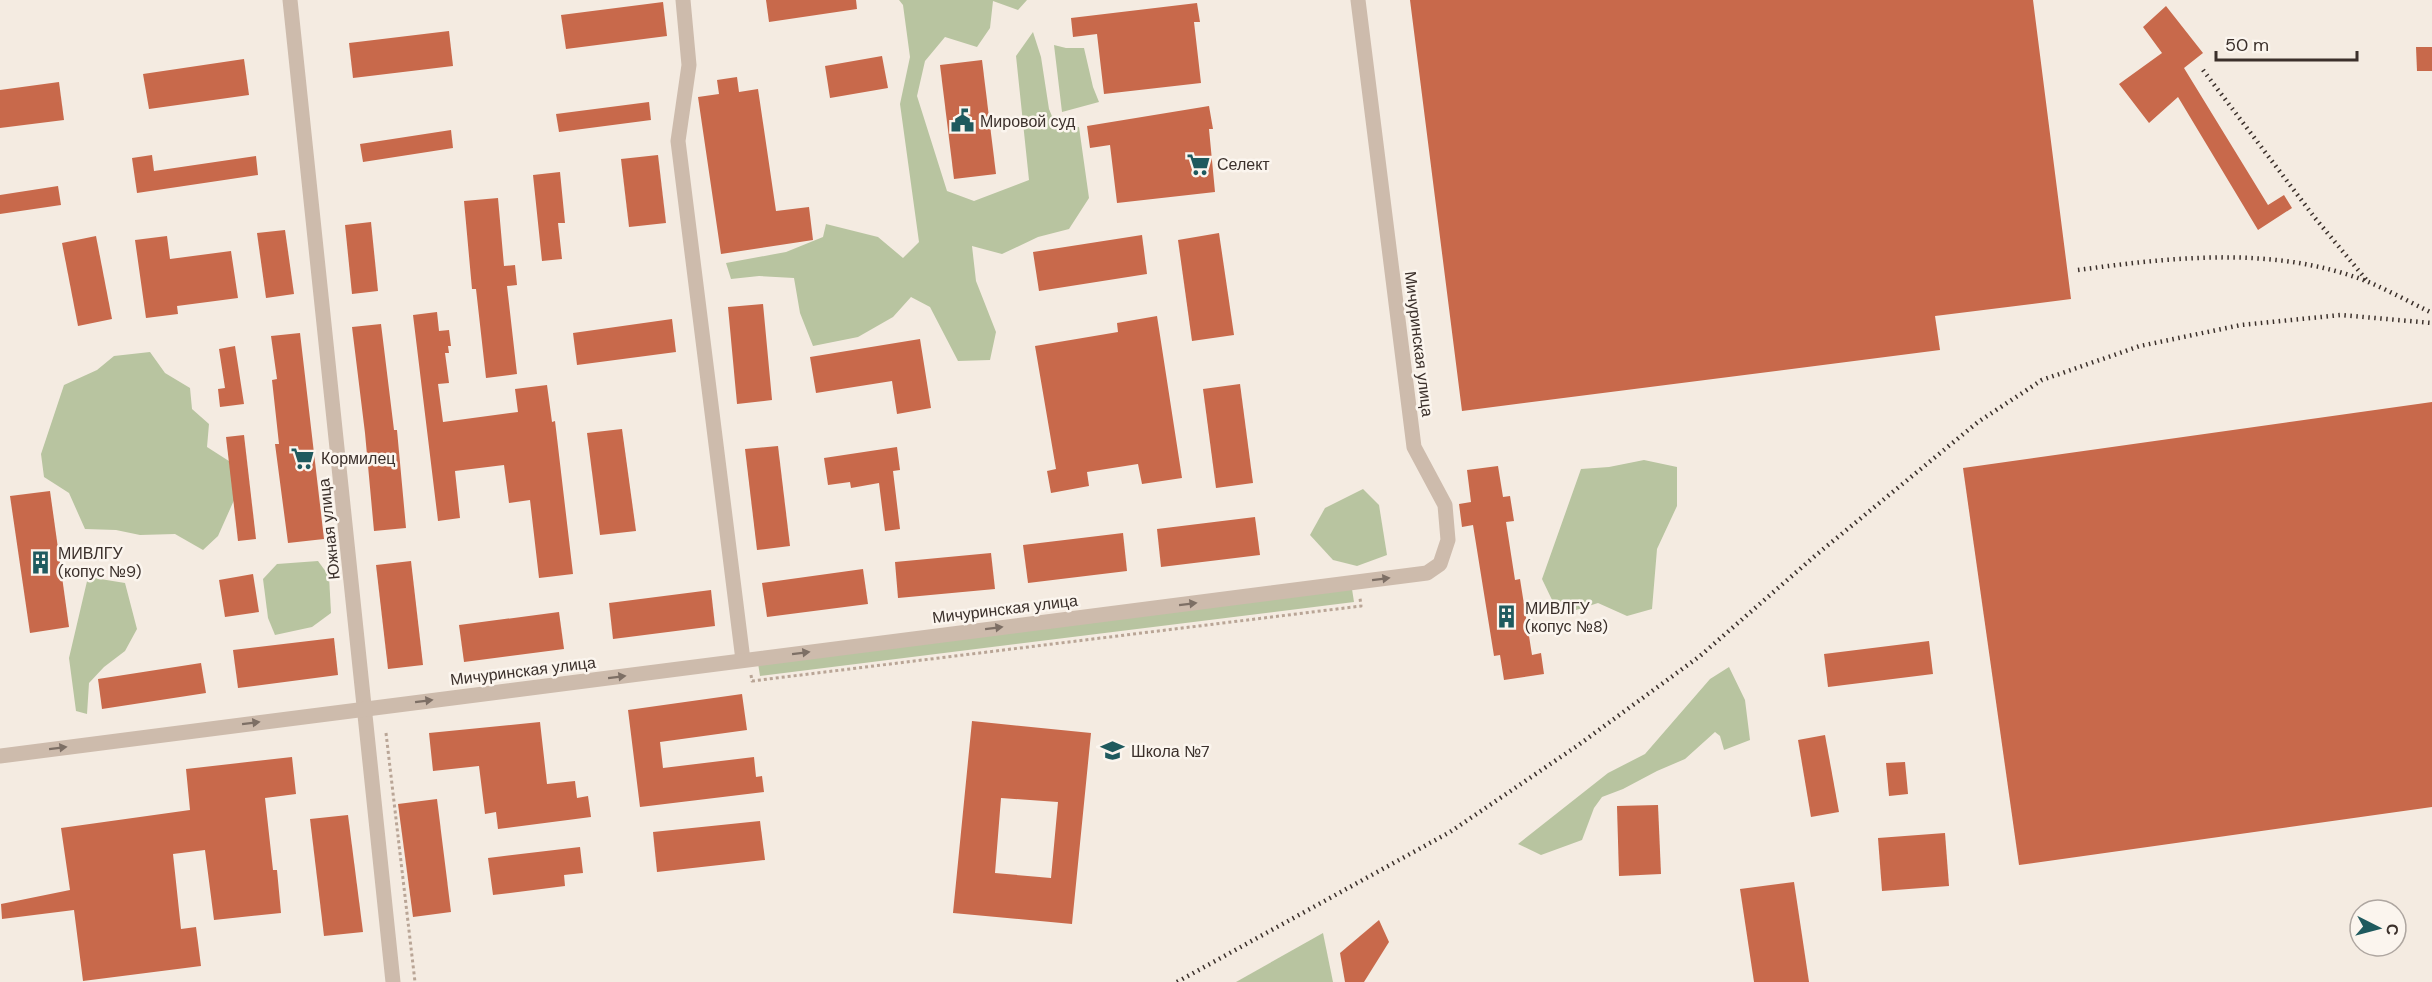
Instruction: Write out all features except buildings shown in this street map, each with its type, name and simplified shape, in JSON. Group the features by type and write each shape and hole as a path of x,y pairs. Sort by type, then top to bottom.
{"street":[{"name":"Южная улица","path":"290,0 393,982"},
{"path":"683,0 689,65 678,141 747,663"},
{"name":"Мичуринская улица","path":"0,756 747,663 1427,573 1440,564 1448,540 1444,505 1414,447 1358,0"}],"path":[{"path":"747,663 752,681 1361,606 1358,582"},
{"path":"385,728 415,982"}],"green space":[{"path":"899,0 1027,0 1018,10 993,1 990,28 977,47 945,37 925,61 917,96 947,191 974,201 1029,180 1016,56 1033,32 1041,57 1049,109 1056,126 1079,127 1089,198 1069,229 1038,237 1002,254 972,246 976,281 996,332 990,360 958,361 930,307 911,297 893,317 858,337 813,346 800,313 794,278 759,276 731,279 726,263 786,252 823,237 826,224 878,237 903,258 919,242 900,104 910,57 903,5"},
{"path":"1054,45 1084,48 1099,102 1062,112"},
{"path":"150,352 165,373 190,388 192,409 209,424 207,447 232,463 239,489 218,536 203,550 175,534 140,535 116,530 85,529 69,493 44,477 41,454 64,385 97,370 114,356"},
{"path":"1644,460 1677,467 1677,506 1657,549 1652,609 1627,616 1598,603 1573,611 1553,602 1542,579 1581,469 1609,467"},
{"path":"1363,489 1379,505 1387,555 1357,566 1333,560 1310,535 1325,508"},
{"path":"318,561 329,576 331,613 312,627 275,635 268,618 263,579 277,564"},
{"path":"88,577 125,583 137,629 125,651 104,667 89,683 87,714 76,711 69,658"},
{"path":"1352,589 1354,602 760,676 758,663"},
{"path":"1729,667 1745,700 1750,740 1724,750 1720,736 1715,732 1685,759 1602,797 1594,808 1582,840 1541,855 1518,844 1608,773 1645,754 1710,679"},
{"path":"1323,933 1333,982 1236,982"}],"railway":[{"path":"2203,70 2315,218 2369,283"},
{"path":"2078,270 2188,258 2226,257 2299,263 2336,271 2371,283 2432,313"},
{"path":"1177,982 1450,832 1577,746 1700,656 1816,555 1978,422 2042,380 2140,346 2241,325 2341,315 2432,323"}],"place":[{"name":"Мировой суд","path":"962,121"},
{"name":"Селект","path":"1199,164"},
{"name":"Кормилец","path":"303,458"},
{"name":"МИВЛГУ (копус №9)","path":"40,562"},
{"name":"МИВЛГУ (копус №8)","path":"1507,617"},
{"name":"Школа №7","path":"1113,751"}]}
